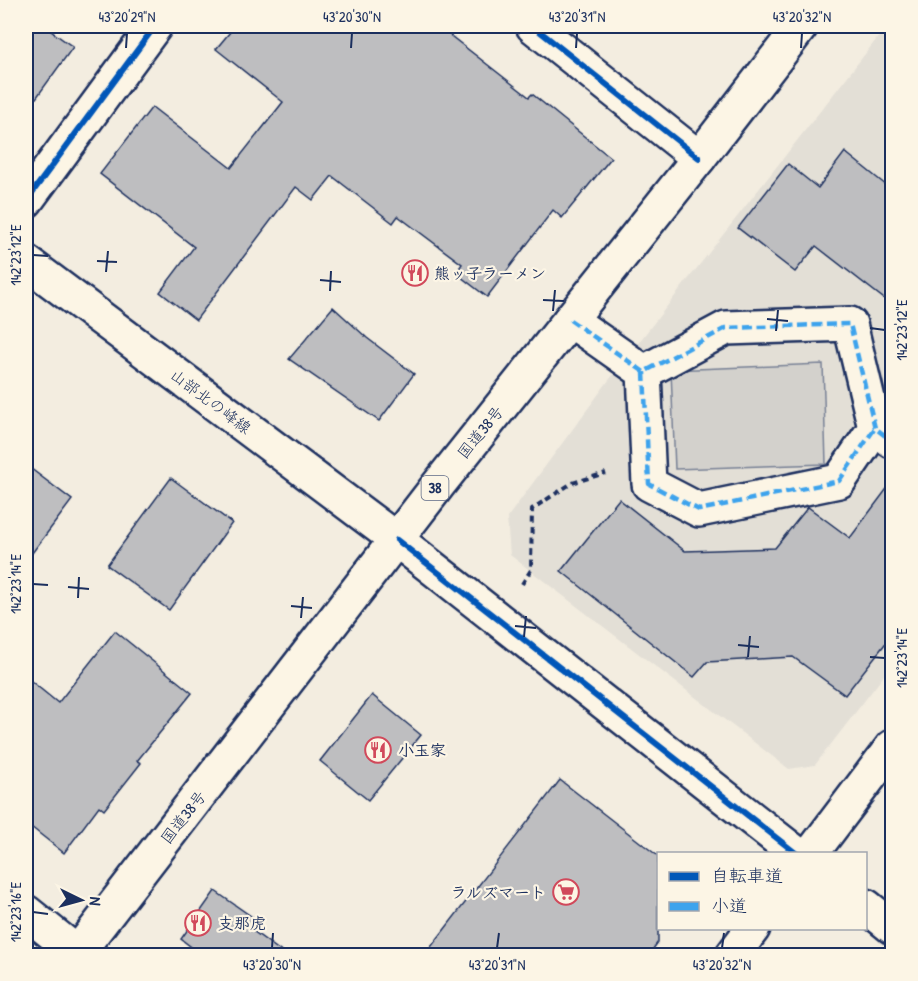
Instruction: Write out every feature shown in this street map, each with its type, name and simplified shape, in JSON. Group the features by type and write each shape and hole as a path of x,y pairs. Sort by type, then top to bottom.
{"main road":[{"path":"26,201 155,26"},
{"path":"532,26 699,158"},
{"name":"国道38号","path":"78,955 439,484 699,158 801,26"},
{"name":"山部北の峰線","path":"26,262 499,618 794,852"},
{"path":"570,321 644,372"},
{"path":"850,324 884,434 839,481 699,510 649,484 644,372 726,328 850,324"},
{"path":"813,852 892,747"},
{"path":"867,907 892,927"},
{"path":"26,912 78,955"},
{"path":"732,956 752,930"}],"path":[{"path":"499,618 531,570 532,509 572,483 615,471 649,484"}],"shaded area":[{"path":"887,26 892,26 892,665 815,765 789,769 510,555 507,518 606,384"},
{"path":"823,364 826,464 675,469 671,370"}],"building":[{"path":"26,26 44,26 73,47 26,112"},
{"path":"235,26 438,26 529,97 532,94 611,158 562,218 553,210 487,297 456,273 462,264 398,216 393,223 332,176 313,200 296,187 196,320 160,292 194,247 100,174 152,107 231,168 283,102 216,49"},
{"path":"845,152 892,190 892,305 816,246 795,272 738,228 788,164 818,188"},
{"path":"333,307 367,338 414,374 379,421 289,359"},
{"path":"26,465 72,500 26,561"},
{"path":"171,478 232,523 169,610 107,565"},
{"path":"892,482 892,635 845,695 793,657 707,662 694,677 561,571 619,499 685,551 775,548 808,507 850,538"},
{"path":"115,631 192,693 137,761 141,763 104,810 99,806 64,853 26,823 26,677 58,703"},
{"path":"372,695 421,735 368,800 320,761"},
{"name":"ラルズマート","path":"560,780 657,855 658,942 648,956 424,956"},
{"path":"215,891 255,919 249,928 287,956 203,956 181,939"}],"marked path":[{"path":"570,320 644,372 726,328 850,324 875,428 892,441"},
{"path":"644,372 649,484 699,510 839,481 875,428"}],"cycle path":[{"path":"26,201 155,26"},
{"path":"533,26 699,158"},
{"path":"397,540 794,852"}],"place":[{"name":"熊ッ子ラーメン","path":"415,273"},
{"name":"小玉家","path":"378,750"},
{"name":"ラルズマート","path":"566,892"},
{"name":"支那虎","path":"198,923"}]}
